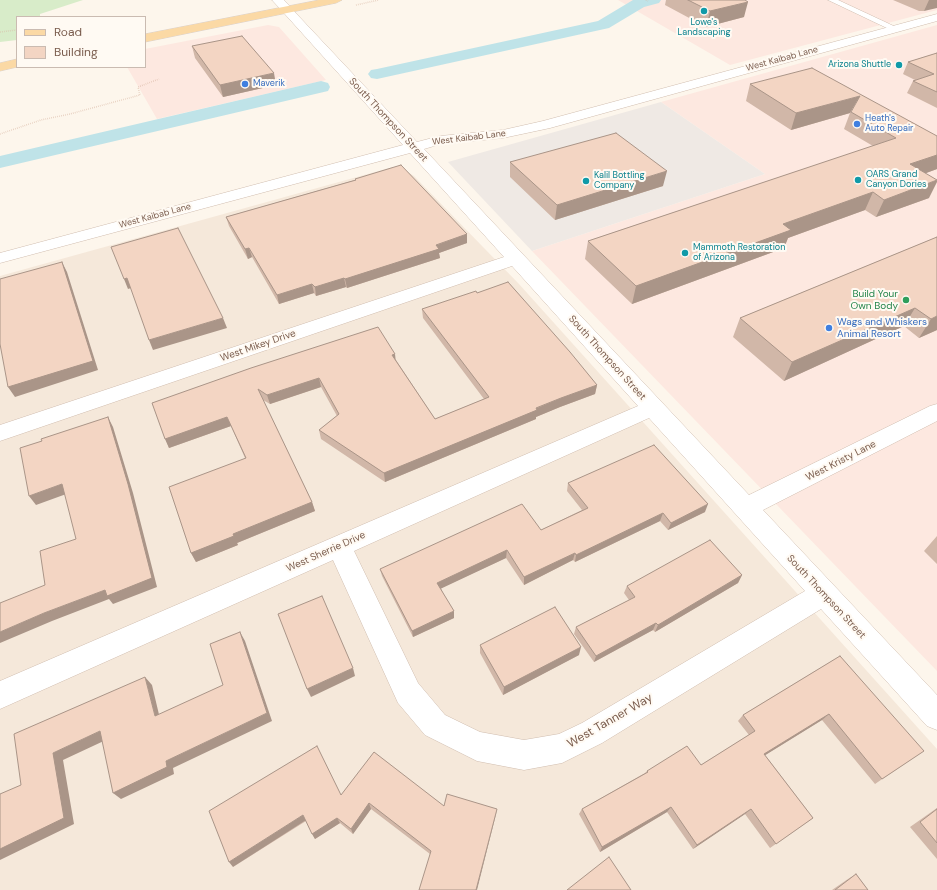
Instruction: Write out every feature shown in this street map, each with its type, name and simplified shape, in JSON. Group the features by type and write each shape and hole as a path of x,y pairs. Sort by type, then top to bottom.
{"main road":[{"path":"146,38 336,0"},
{"path":"0,66 16,63"}],"street":[{"name":"South Thompson Street","path":"278,0 937,716"},
{"name":"West Kaibab Lane","path":"0,258 413,146 440,140 503,134 530,129 937,17"},
{"name":"West Mikey Drive","path":"0,433 517,259"},
{"name":"West Sherrie Drive","path":"0,696 653,408"},
{"name":"West Kristy Lane","path":"745,508 937,412"},
{"name":"West Tanner Way","path":"339,546 408,693 435,725 477,746 524,755 562,748 592,733 824,594"}],"lane":[{"path":"832,0 894,28"}],"path":[{"path":"0,32 16,30"},
{"path":"0,134 41,120 70,114 140,95 138,87 159,79"}],"shaded area":[{"path":"618,0 937,0 937,10 730,65"},
{"name":"Maverik","path":"268,25 279,27 326,80 157,119 128,68 146,68 146,49"},
{"path":"937,25 937,671 532,251 765,174 661,102"},
{"path":"661,102 765,174 532,251 448,162"},
{"path":"393,167 405,170 414,176 519,284 937,749 937,890 0,890 0,276"}],"green space":[{"path":"0,0 83,0 40,14 40,16 16,16 16,40 0,42"}],"building":[{"path":"688,0 745,0 748,2 710,11"},
{"path":"242,36 274,73 220,85 192,46"},
{"path":"937,53 937,92 913,81 934,74 908,62"},
{"path":"812,68 937,136 937,155 910,164 937,180 884,200 873,192 783,224 791,230 636,286 588,241 896,138 851,112 860,96 796,113 750,84"},
{"name":"Kalil Bottling Company","path":"616,133 667,171 557,205 510,162"},
{"path":"401,165 467,234 436,245 439,249 345,279 344,278 315,287 312,284 277,295 249,248 245,249 226,217 356,180 355,179"},
{"path":"178,228 223,318 149,340 127,278 124,279 111,247"},
{"path":"937,237 937,316 931,319 915,308 792,362 740,318"},
{"path":"62,262 93,361 8,387 0,344 0,279"},
{"path":"508,282 597,385 536,408 537,410 384,473 319,430 339,414 319,378 267,395 258,389 312,502 191,553 169,487 246,458 227,417 165,439 152,403 251,368 378,327 395,354 392,355 435,419 489,397 422,309 476,291 477,293"},
{"path":"108,417 128,484 152,578 107,596 105,590 44,613 0,632 0,603 45,585 40,551 76,539 62,484 29,496 20,448 42,441 41,439"},
{"path":"654,445 708,504 671,523 663,513 576,555 575,553 524,577 507,550 437,583 454,611 412,631 380,569 522,504 541,530 588,508 568,483"},
{"path":"710,540 742,575 658,625 656,623 596,656 576,627 635,597 627,586"},
{"path":"322,596 353,668 307,689 278,614"},
{"path":"555,607 581,647 504,687 480,645"},
{"path":"240,632 267,713 166,761 167,767 113,793 100,731 53,753 64,818 0,849 0,794 21,785 14,734 145,677 155,716 223,685 210,644"},
{"path":"840,656 924,751 882,779 829,714 764,754 813,818 776,844 751,809 697,845 671,807 602,847 582,809 648,772 647,771 687,746 701,765 755,731 743,715"},
{"path":"317,746 341,795 374,752 444,806 447,794 497,809 476,890 419,890 431,851 369,803 351,829 337,818 312,834 303,815 229,862 209,811"},
{"path":"937,809 937,843 920,822"},
{"path":"609,857 631,890 567,890"},
{"path":"856,874 868,890 835,890"}],"waterway":[{"path":"377,74 603,25 639,3 653,0"},
{"path":"0,162 321,87"}],"place":[{"name":"Lowe's Landscaping","path":"704,11"},
{"name":"Arizona Shuttle","path":"899,65"},
{"name":"Maverik","path":"245,84"},
{"name":"Heath's Auto Repair","path":"857,124"},
{"name":"OARS Grand Canyon Dories","path":"858,180"},
{"name":"Kalil Bottling Company","path":"586,181"},
{"name":"Mammoth Restoration of Arizona","path":"685,253"},
{"name":"Build Your Own Body","path":"906,300"},
{"name":"Wags and Whiskers Animal Resort","path":"829,328"}]}
